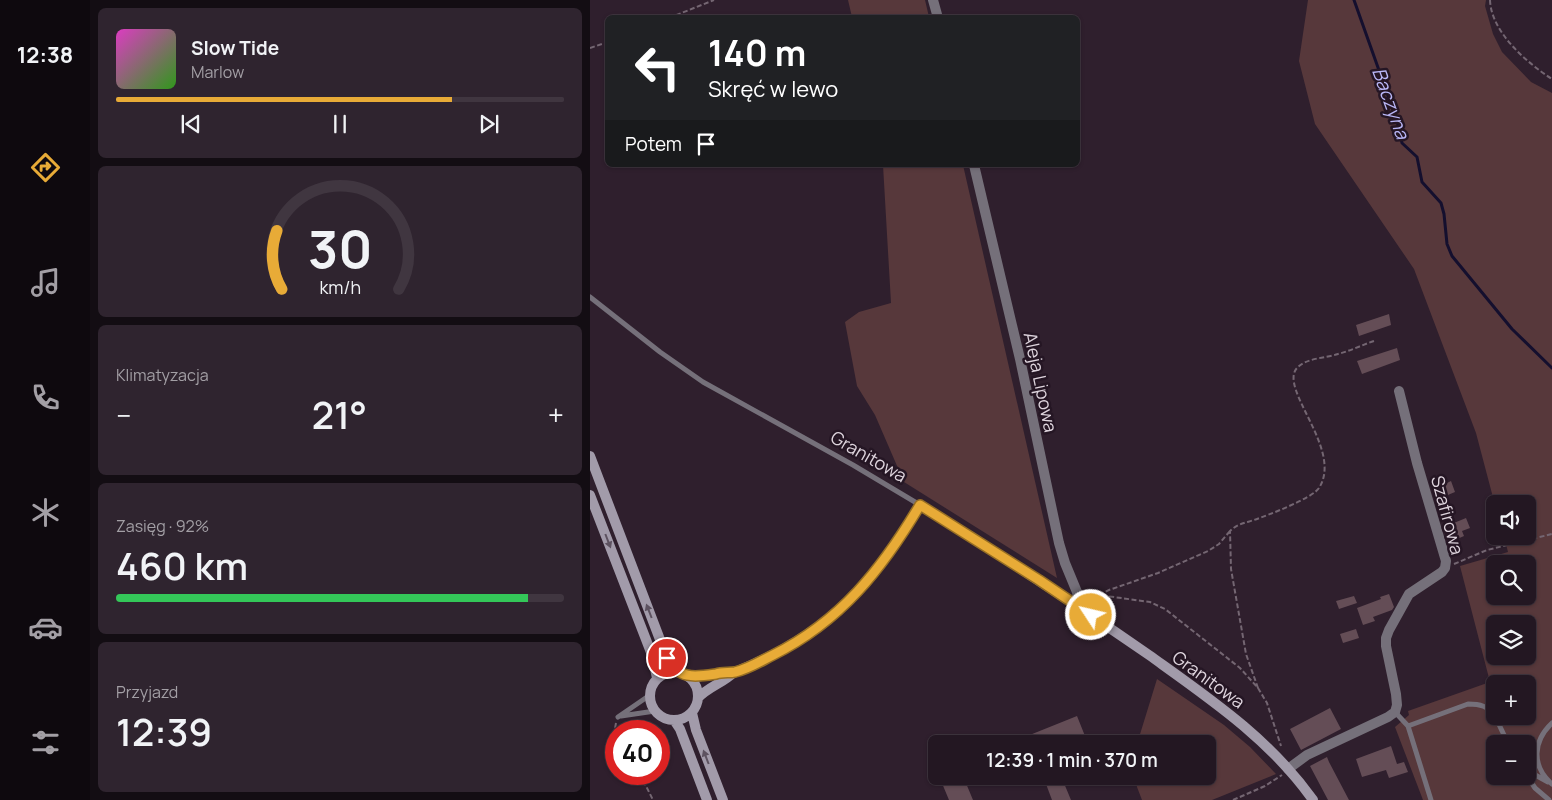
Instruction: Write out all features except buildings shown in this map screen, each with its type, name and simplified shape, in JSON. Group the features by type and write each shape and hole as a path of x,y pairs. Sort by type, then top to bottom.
{"street":[{"path":"933,0 937,15"},
{"name":"Aleja Lipowa","path":"974,167 1020,359 1059,543 1077,592 1079,606"},
{"name":"Szafirowa","path":"1395,712 1396,694 1386,638 1410,594 1442,572 1446,561 1417,463 1399,391"},
{"path":"590,456 667,658 676,671"},
{"path":"590,495 656,666 657,678 650,695 655,711 666,719 674,720 686,717 692,713 698,698 698,690 695,682 689,676"},
{"path":"698,698 705,691 728,678 733,673 771,656 800,640 848,603 880,567 920,505"},
{"name":"Granitowa","path":"920,505 1079,606 1234,717 1263,742 1313,800"},
{"path":"657,678 676,671 689,676 699,677 724,672 733,673"},
{"path":"1288,769 1307,755 1395,712"},
{"path":"692,713 696,730 723,800"},
{"path":"674,720 680,729 707,800"}],"lane":[{"name":"Granitowa","path":"590,297 702,382 847,461 920,505"},
{"path":"618,717 650,695"},
{"path":"1408,726 1468,704 1478,704 1486,707"},
{"path":"618,717 655,711"},
{"path":"1395,712 1408,726 1431,800"},
{"path":"1552,722 1542,733 1538,744 1537,756 1540,769 1552,784"},
{"path":"1536,775 1552,784"},
{"path":"1533,785 1549,800"}],"path":[{"path":"676,15 714,0"},
{"path":"1490,0 1494,17 1508,42 1535,69 1552,79"},
{"path":"590,48 605,43"},
{"path":"1079,606 1108,590 1158,573 1208,551 1219,544 1235,526 1256,520 1308,497 1317,490 1324,478 1326,464 1323,450 1296,389 1293,377 1296,368 1303,363 1340,354 1374,341"},
{"path":"1230,531 1231,569 1244,644 1258,688"},
{"path":"1445,568 1487,550 1552,534"},
{"path":"1099,595 1150,602 1165,609 1240,668 1258,688 1267,703 1284,753"},
{"path":"1234,800 1280,777 1288,769"},
{"path":"646,785 653,800"}],"shaded area":[{"path":"848,0 925,0 929,15 852,15"},
{"path":"1308,0 1486,0 1485,6 1493,34 1502,52 1531,82 1552,93 1552,800 1423,800 1395,727 1409,715 1408,711 1486,683 1486,725 1536,725 1536,675 1488,675 1460,566 1486,558 1486,605 1536,605 1536,555 1498,555 1508,552 1506,545 1536,545 1536,495 1492,495 1476,433 1414,269 1315,124 1299,61"},
{"path":"883,167 963,167 1057,578 904,482 875,415 857,386 845,322 859,312 891,303"},
{"path":"1157,679 1224,725 1250,747 1276,774 1212,800 1142,800 1137,785 1216,785 1216,735 1140,735"}],"waterway":[{"name":"Baczyna","path":"1354,0 1397,121 1402,143 1417,157 1422,182 1441,203 1447,244 1452,256 1512,329 1552,368"}],"route":[{"path":"667,658 676,671 689,676 699,677 724,672 733,673 782,651 817,628 848,603 880,567 920,505 1091,615"}]}
